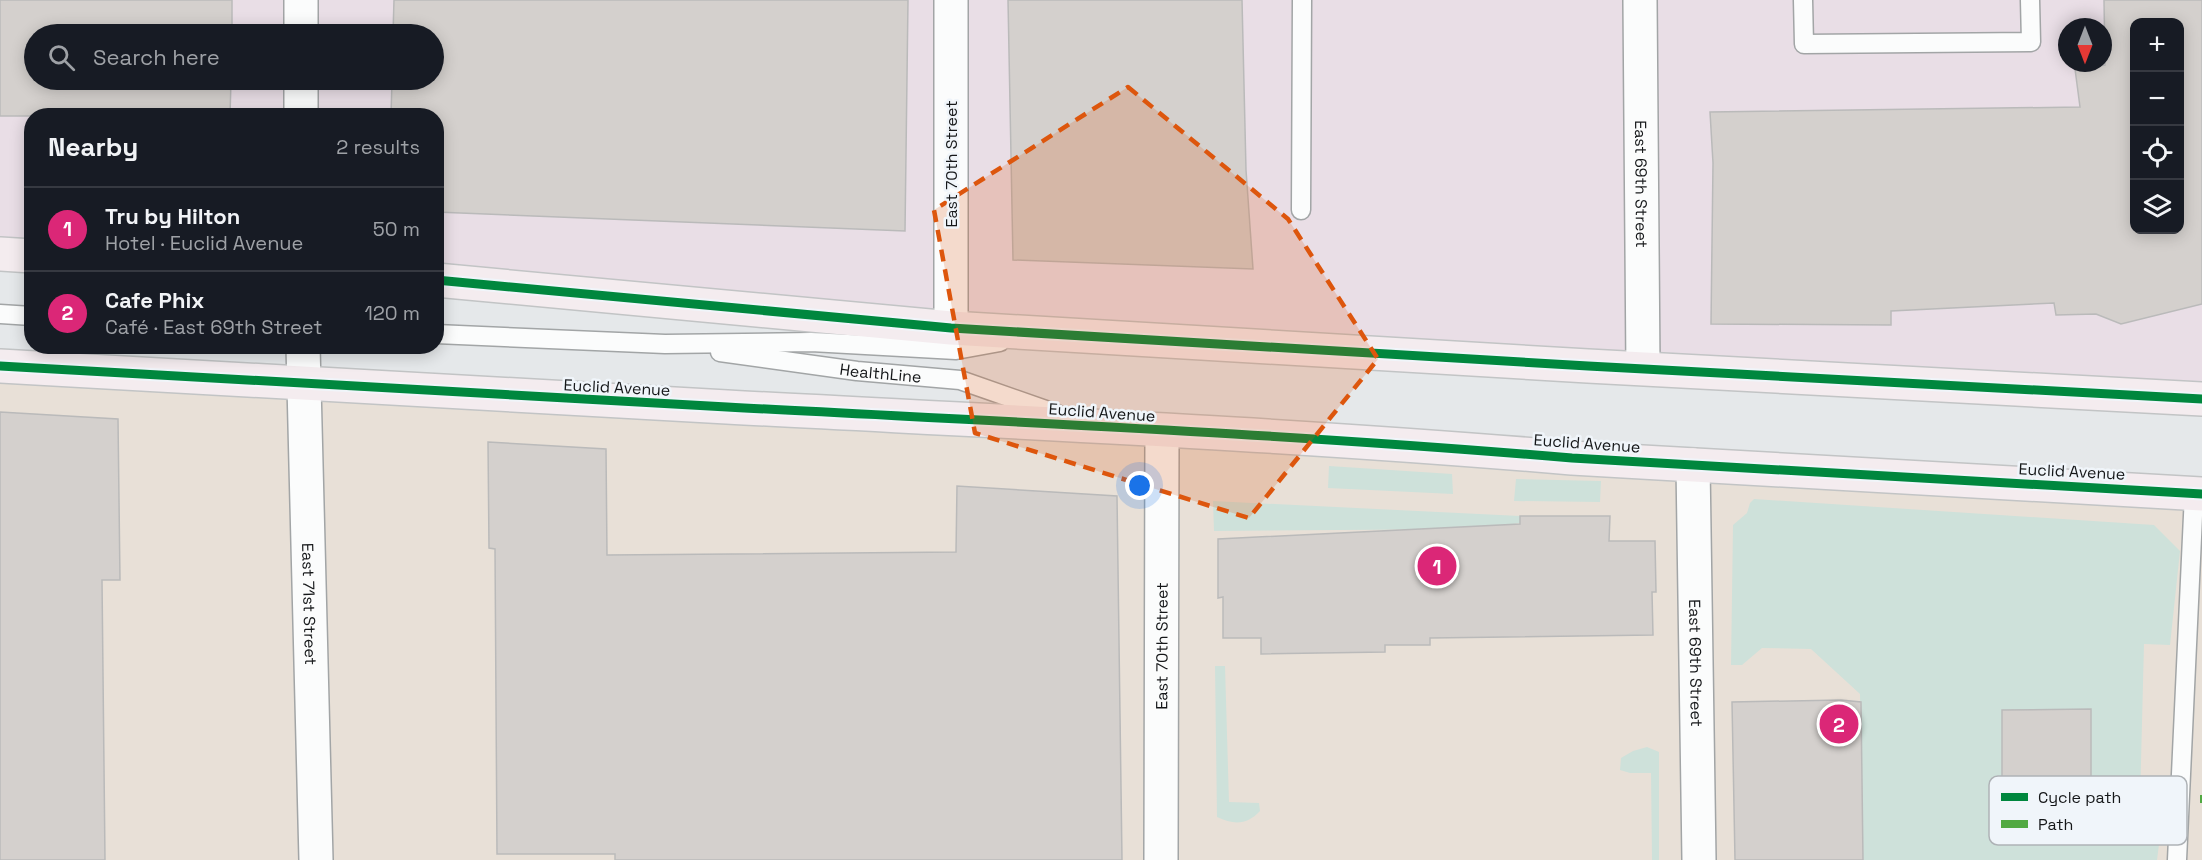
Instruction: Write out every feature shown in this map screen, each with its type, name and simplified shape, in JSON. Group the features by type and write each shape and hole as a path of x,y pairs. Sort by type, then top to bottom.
{"main road":[{"path":"0,254 24,256"},
{"path":"444,281 951,327 1643,369 2202,399"},
{"name":"Euclid Avenue","path":"0,366 304,385 1091,426 1693,465 2198,494"}],"street":[{"path":"301,0 301,24"},
{"name":"East 70th Street","path":"951,0 951,327"},
{"name":"East 69th Street","path":"1640,0 1643,369"},
{"path":"301,90 301,108"},
{"name":"East 71st Street","path":"303,354 316,860"},
{"name":"East 70th Street","path":"1161,860 1162,431"},
{"name":"East 69th Street","path":"1693,465 1699,860"}],"lane":[{"path":"1301,210 1302,0"},
{"path":"1803,0 1804,44 2031,42 2030,0"},
{"path":"0,314 24,316"},
{"name":"HealthLine","path":"444,334 665,344 811,342 956,350 1044,333"},
{"name":"HealthLine","path":"665,344 857,371 960,381 1091,426"},
{"path":"2164,398 2202,414"},
{"path":"2182,776 2198,494"},
{"path":"2177,860 2178,845"}],"highlighted area":[{"path":"1128,87 1288,219 1378,359 1249,518 975,433 934,210"}],"shaded area":[{"path":"0,0 2202,0 2202,399 444,280 444,108 24,108 24,256 0,254"},
{"path":"0,366 2202,494 2202,860 0,860"},
{"path":"1329,466 1452,474 1453,494 1328,488"},
{"path":"1516,479 1601,481 1600,502 1514,501"},
{"path":"1754,499 2154,525 2180,551 2170,645 2144,644 2141,776 1989,776 1989,845 2159,845 2157,860 1863,860 1860,694 1811,649 1762,648 1742,665 1731,665 1733,525 1747,513"},
{"path":"1213,501 1520,516 1520,523 1513,524 1514,538 1476,529 1214,531"},
{"path":"1215,666 1225,666 1229,802 1259,803 1260,811 1255,816 1240,822 1217,817"},
{"path":"1647,747 1659,752 1659,860 1652,860 1651,773 1630,773 1620,770 1621,758"}],"building":[{"path":"0,0 232,0 232,24 24,24 24,90 231,90 230,108 24,108 24,116 0,116"},
{"path":"394,0 908,0 905,231 444,212 444,108 391,108 392,90 444,90 444,24 393,24"},
{"path":"1008,0 1242,0 1246,170 1253,269 1013,260"},
{"path":"2104,0 2202,0 2202,304 2121,324 2096,314 2056,315 2054,303 1891,311 1891,325 1711,324 1713,163 1710,112 2080,107 2075,72 2112,72 2112,18 2104,18"},
{"path":"0,412 118,419 120,580 102,580 105,860 0,860"},
{"path":"488,442 606,449 607,555 956,552 957,486 1117,496 1122,860 615,860 615,854 497,854 495,549 489,548"},
{"path":"1520,516 1610,516 1609,541 1655,541 1656,592 1652,592 1653,635 1430,638 1430,645 1385,645 1385,652 1261,654 1261,638 1223,638 1223,597 1218,598 1218,539 1520,524"},
{"path":"1841,700 1861,702 1863,860 1735,860 1732,702"},
{"path":"2091,709 2091,776 2002,776 2002,710"}],"cycle path":[{"path":"444,281 951,328 1588,366 2202,399"},
{"path":"0,366 545,398 1150,429 1572,458 2202,494"}],"place":[{"name":"Tru by Hilton","path":"1437,566"},
{"name":"Cafe Phix","path":"1839,724"}]}
